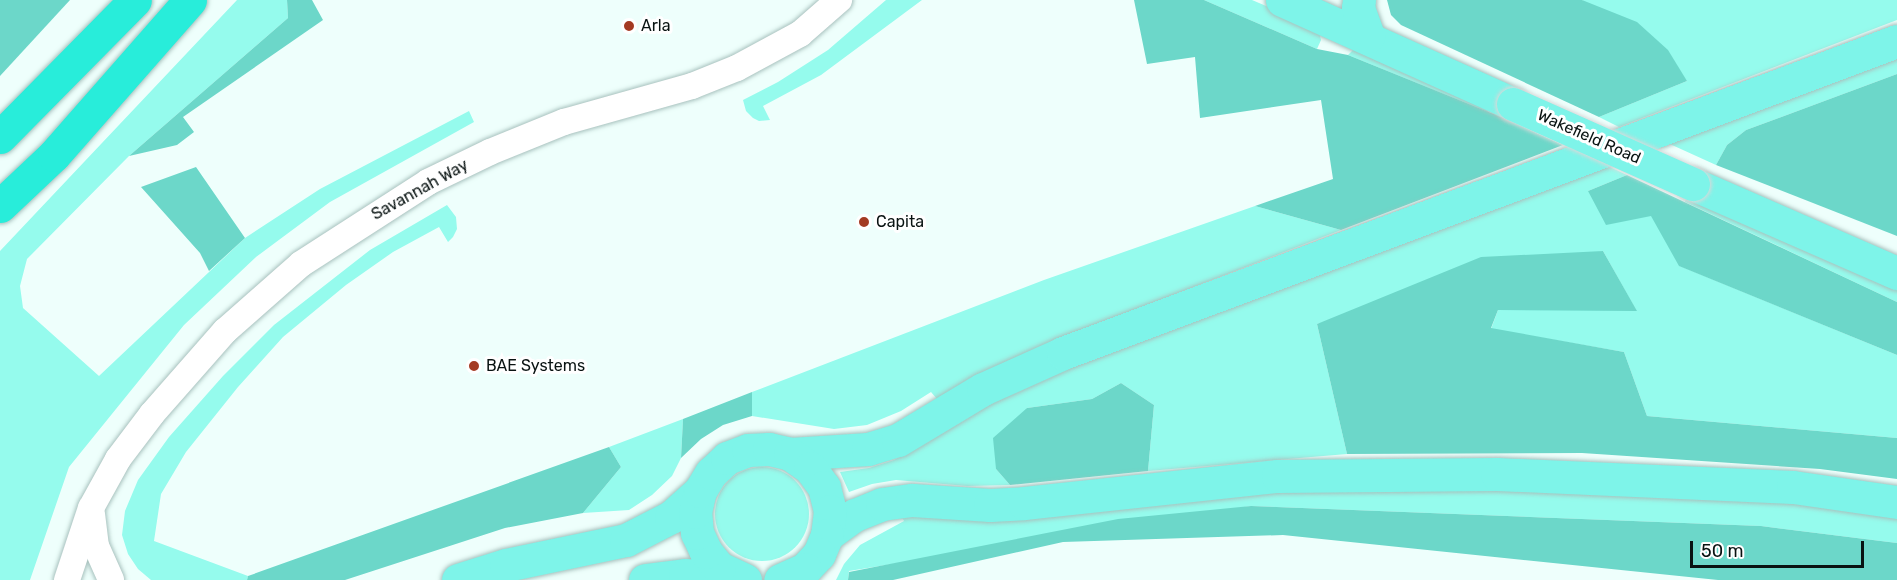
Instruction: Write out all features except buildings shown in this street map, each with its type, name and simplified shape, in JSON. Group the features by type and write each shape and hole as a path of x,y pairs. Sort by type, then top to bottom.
{"highway":[{"path":"0,137 135,0"},
{"path":"0,206 54,155 190,0"}],"main road":[{"name":"Wakefield Road","path":"1282,0 1368,36 1513,104 1897,273"},
{"path":"1359,0 1358,9 1368,36"},
{"path":"741,579 720,568 697,533 695,512 700,491 711,472 727,458 748,450 769,449 790,454 868,448 898,440 983,389 1063,353 1897,41"},
{"path":"780,580 804,568 819,554 827,535 830,511 824,488 810,468 790,454"},
{"path":"827,535 855,515 892,503 912,500 990,505 1278,476 1497,474 1792,487 1897,502"},
{"path":"458,580 506,565 626,540 671,517 700,491"},
{"path":"645,580 685,575 741,579"}],"street":[{"name":"Savannah Way","path":"67,580 91,508 118,459 152,414 225,331 301,264 344,234 428,182 490,152 564,122 692,86 737,68 800,34 839,0"},
{"path":"91,508 96,546 111,580"}],"green space":[{"path":"0,0 70,0 0,76"},
{"path":"237,0 287,0 288,18 129,156 27,259 20,286 23,308 99,376 245,238 320,189 469,111 474,122 330,202 256,257 184,325 69,467 30,580 0,580 0,251"},
{"path":"287,0 312,0 323,20 183,117 194,132 177,145 129,156 288,18"},
{"path":"886,0 922,0 821,75 763,106 770,120 759,121 746,111 743,100 778,82 828,50"},
{"path":"1134,0 1204,0 1317,49 1348,55 1506,119 1563,145 1341,230 1255,206 1333,179 1321,100 1200,118 1195,57 1147,64"},
{"path":"1204,0 1252,0 1318,28 1321,40 1317,49"},
{"path":"1387,0 1582,0 1637,22 1668,50 1687,81 1599,117 1401,25 1391,15"},
{"path":"1582,0 1897,0 1897,20 1619,127 1599,117 1687,81"},
{"path":"1356,47 1491,106 1488,112 1348,55"},
{"path":"1897,53 1897,74 1746,130 1727,145 1716,165 1661,140"},
{"path":"1897,74 1897,236 1716,165 1727,145 1746,130"},
{"path":"1599,162 1627,175 1588,191 1652,216 1680,266 1897,355 1897,438 1647,416 1624,352 1491,329 1498,310 1636,310 1603,251 1317,324 1347,454 1148,471 1154,405 1121,383 1092,399 1027,408 996,469 1010,485 967,486 896,480 872,484 849,492 840,472 869,468 894,460 1017,388"},
{"path":"196,167 245,238 209,271 200,253 141,187"},
{"path":"1627,175 1897,302 1897,355 1679,266 1651,216 1606,225 1588,191"},
{"path":"1688,194 1897,288 1897,302 1685,202"},
{"path":"447,205 456,217 457,229 453,237 448,242 439,227 393,252 346,285 283,337 238,387 186,452 161,494 154,541 248,576 247,580 151,580 138,569 128,554 122,535 125,511 138,480 169,437 223,376 274,325 370,250"},
{"path":"1255,206 1341,230 1036,348 937,399 931,392 901,411 867,425 834,429 752,416 752,392 1044,280"},
{"path":"1603,251 1637,311 1498,310 1491,328 1624,352 1647,416 1897,438 1897,479 1820,469 1582,453 1347,454 1317,324 1481,257"},
{"path":"1121,383 1154,405 1148,471 1010,485 996,469 993,438 1027,408 1092,399"},
{"path":"752,392 752,416 723,425 701,439 681,458 683,419"},
{"path":"683,419 681,458 672,476 652,495 629,510 583,513 621,467 609,447"},
{"path":"609,447 621,467 583,513 505,528 345,580 247,580 248,576"},
{"path":"753,467 771,467 796,480 806,496 809,514 806,532 796,548 771,561 753,561 728,548 715,523 715,505 728,480"},
{"path":"1359,485 1714,494 1897,512 1897,543 1761,526 1251,506 849,571 848,580 836,580 844,564 860,545 904,521 901,515"},
{"path":"1251,506 1761,526 1897,543 1897,580 1718,580 1283,535 1063,542 893,580 848,580 849,572 1118,519"}],"place":[{"name":"Arla","path":"629,26"},
{"name":"Capita","path":"864,222"},
{"name":"BAE Systems","path":"474,366"}]}
